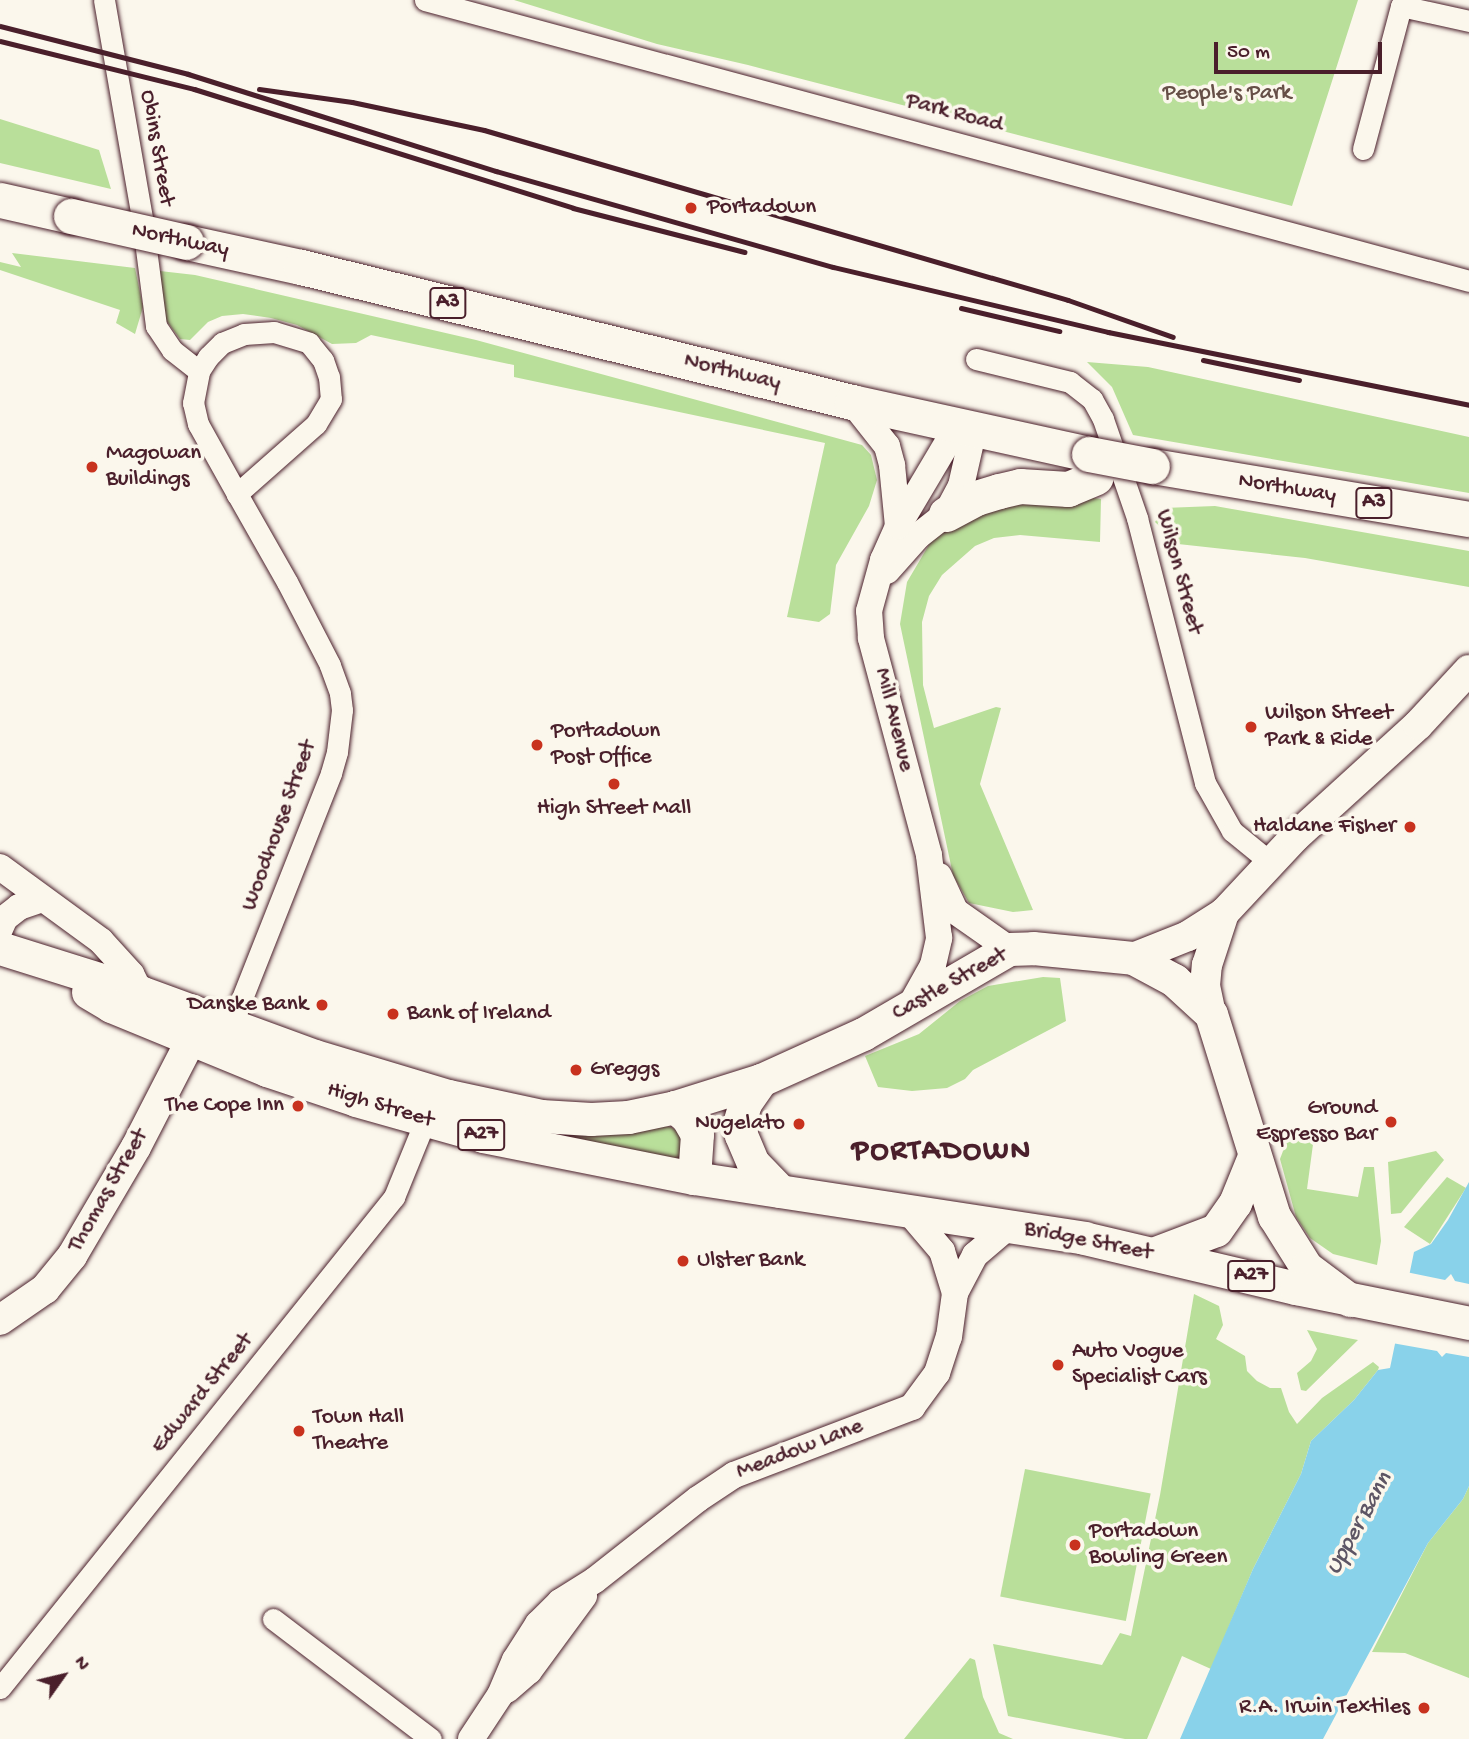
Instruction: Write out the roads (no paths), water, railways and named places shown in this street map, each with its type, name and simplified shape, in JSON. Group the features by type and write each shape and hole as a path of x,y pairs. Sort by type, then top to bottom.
{"highway":[{"name":"Northway","path":"0,200 301,267 852,402 966,427 1092,466 1143,464 1469,519"},
{"path":"946,514 976,498 1020,486 1068,489 1092,466"}],"main road":[{"name":"Castle Street","path":"761,1080 863,1034 1009,949 1033,948 1133,958 1188,936 1224,913 1270,862 1418,725 1469,670"},
{"name":"Castle Street","path":"1211,1014 1205,986 1207,965 1224,913"},
{"name":"A27","path":"0,948 140,992 230,1026"},
{"path":"1133,958 1174,980 1211,1014"},
{"name":"A27","path":"37,961 111,1006 191,1040"},
{"name":"A27","path":"1211,1014 1253,1159 1274,1216 1290,1246 1306,1267 1371,1304 1469,1324"},
{"name":"High Street","path":"230,1026 315,1056 448,1096 541,1116 591,1119 628,1117 675,1107 761,1080"},
{"name":"High Street","path":"191,1040 267,1070 425,1121 521,1144 694,1178 780,1191"},
{"name":"Thomas Street","path":"0,1320 45,1289 72,1256 136,1147 191,1040"},
{"path":"761,1080 745,1103 740,1121 741,1135 753,1163 780,1191"},
{"path":"675,1107 687,1117 697,1134 694,1178"},
{"path":"1153,1254 1216,1230 1235,1203 1253,1159"},
{"name":"Bridge Street","path":"780,1191 1084,1238 1371,1304"}],"street":[{"name":"Obins Street","path":"104,0 142,218 156,326 172,350 199,371"},
{"name":"Park Road","path":"425,0 1469,281"},
{"path":"1363,149 1401,6 1469,21"},
{"name":"Woodhouse Street","path":"230,1026 331,773 337,752 342,710 340,693 330,666 287,582 237,495 198,424 192,403 199,371 222,343 244,334 274,332 309,344 323,360 329,377 331,399 316,424 237,495"},
{"name":"Wilson Street","path":"976,359 1070,382 1092,399 1103,419 1138,519 1205,783 1232,831 1270,862"},
{"path":"852,402 887,446 892,465 898,526"},
{"name":"Mill Avenue","path":"877,584 903,551 946,514 961,486 966,427"},
{"name":"Mill Avenue","path":"909,1008 933,965 939,938 929,855 871,638 869,611 883,560 898,526 966,427"},
{"name":"Mill Avenue","path":"929,855 956,911 1009,949"},
{"path":"0,867 101,941 131,974 140,992"},
{"path":"0,929 5,919 19,907 42,899"},
{"name":"Edward Street","path":"0,1688 394,1197 425,1121"},
{"name":"Meadow Lane","path":"909,1212 942,1251 955,1293"},
{"name":"Meadow Lane","path":"471,1739 500,1695 514,1660 538,1624 560,1602 595,1580 657,1530 734,1475 912,1407 937,1373 949,1337 955,1293 975,1255 1008,1227"},
{"path":"273,1619 430,1739"}],"water":[{"name":"Upper Bann","path":"1469,1182 1469,1486 1463,1499 1428,1543 1323,1739 1180,1739 1253,1569 1301,1474 1311,1441 1354,1400 1378,1370 1390,1368 1414,1252 1431,1244"}],"railway":[{"path":"0,26 188,74 496,171 833,267 1108,332 1469,405"},
{"path":"0,41 194,89 573,208 744,252"},
{"path":"259,89 352,102 484,130 1068,300 1173,337"},
{"path":"961,308 1059,331"},
{"path":"1203,360 1299,380"}],"place":[{"name":"Portadown","path":"691,208"},
{"name":"Magowan Buildings","path":"92,467"},
{"name":"Wilson Street Park & Ride","path":"1251,727"},
{"name":"Portadown Post Office","path":"537,745"},
{"name":"High Street Mall","path":"614,784"},
{"name":"Haldane Fisher","path":"1410,827"},
{"name":"Danske Bank","path":"322,1005"},
{"name":"Bank of Ireland","path":"393,1014"},
{"name":"Greggs","path":"576,1070"},
{"name":"The Cope Inn","path":"298,1106"},
{"name":"Ground Espresso Bar","path":"1391,1122"},
{"name":"Nugelato","path":"799,1124"},
{"name":"Ulster Bank","path":"683,1261"},
{"name":"Auto Vogue Specialist Cars","path":"1058,1365"},
{"name":"Town Hall Theatre","path":"299,1431"},
{"name":"Portadown Bowling Green","path":"1075,1545"},
{"name":"R.A. Irwin Textiles","path":"1424,1708"}],"district":[{"name":"PORTADOWN","path":"942,1153"}],"park label":[{"name":"People's Park","path":"1227,94"}]}
